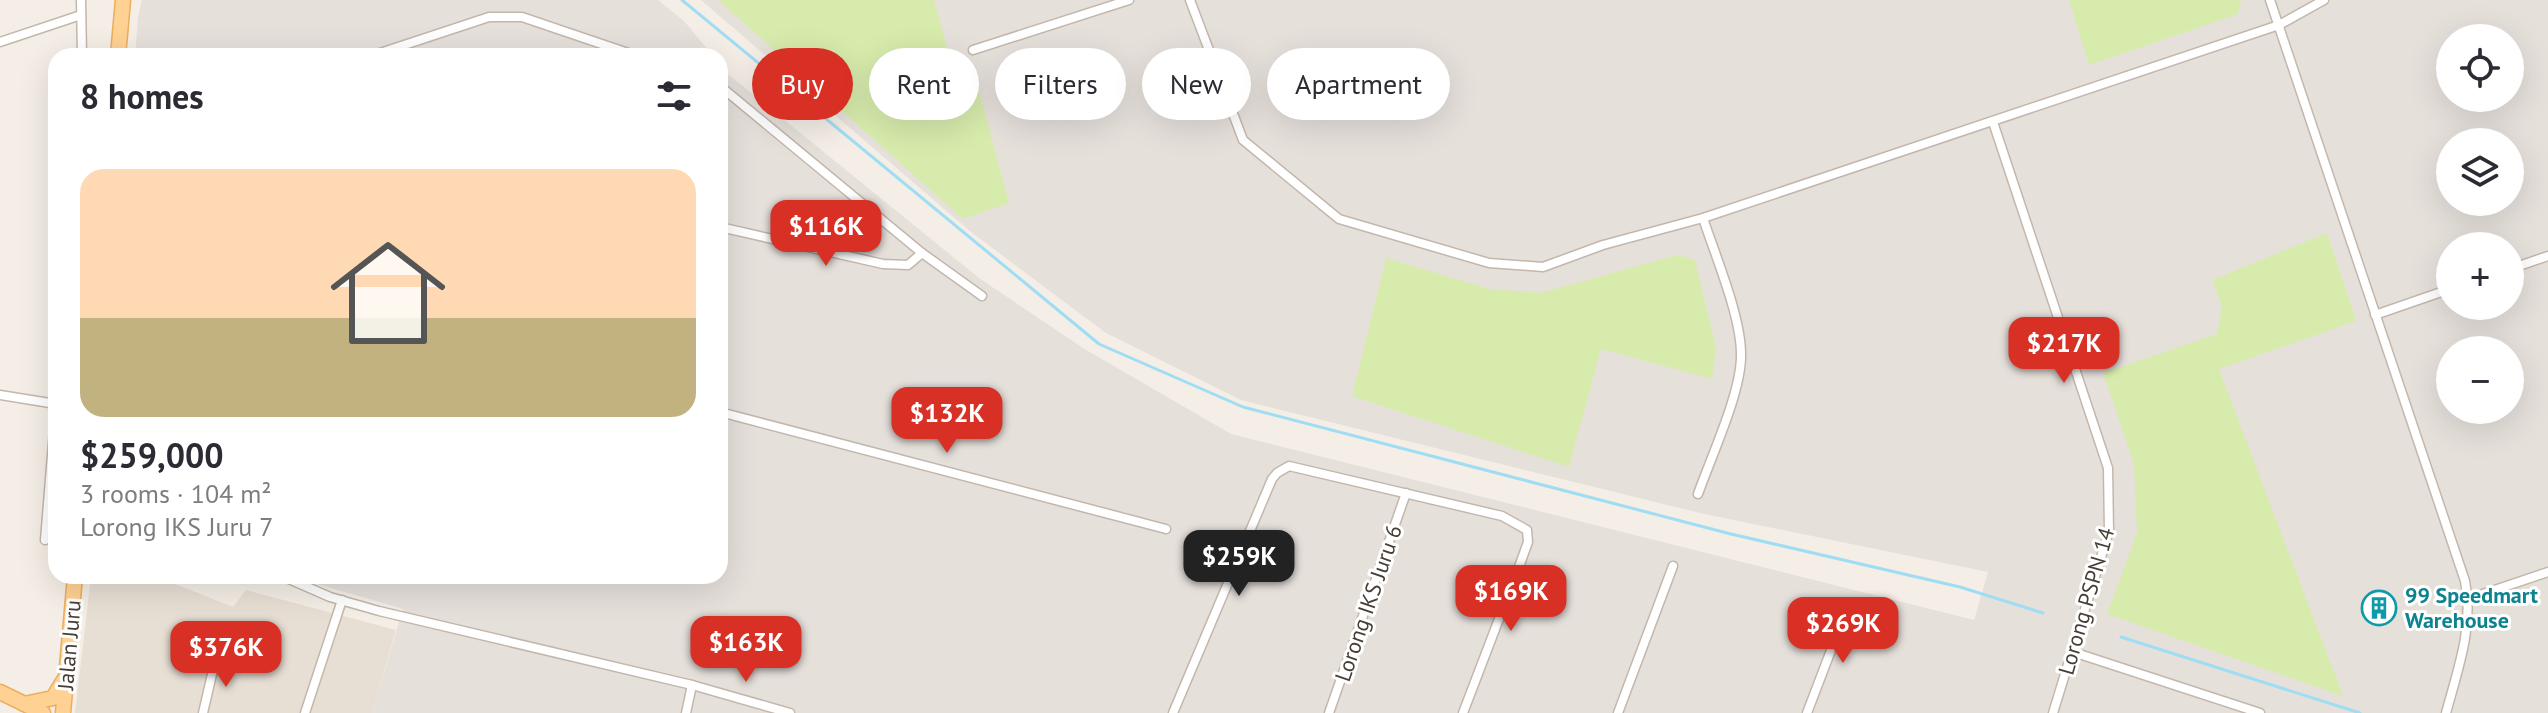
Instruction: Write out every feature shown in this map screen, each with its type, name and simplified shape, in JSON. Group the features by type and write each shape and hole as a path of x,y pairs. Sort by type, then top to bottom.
{"main road":[{"path":"119,48 123,0"},
{"name":"Jalan Juru","path":"63,713 74,584"},
{"path":"30,708 53,698 67,675"},
{"path":"0,692 43,713"}],"street":[{"path":"81,0 82,48"},
{"path":"979,48 1129,0"},
{"path":"1190,0 1243,140 1339,219 1489,263 1543,267 1603,245 1703,218 2279,25 2324,0"},
{"path":"2270,0 2465,581 2468,599 2465,640 2446,713"},
{"path":"0,42 81,15"},
{"path":"395,48 489,17 522,17 613,48"},
{"path":"728,93 922,253 982,296"},
{"name":"Lorong PSPN 14","path":"1993,122 2108,468 2109,531 2053,713"},
{"path":"1698,494 1736,388 1741,354 1736,323 1703,218"},
{"path":"728,229 883,264 908,265 922,253"},
{"path":"2524,264 2548,256"},
{"path":"2375,315 2436,294"},
{"path":"0,395 48,404"},
{"path":"728,414 1166,529"},
{"path":"1173,713 1272,479 1282,469 1297,466 1502,516 1527,530 1528,542 1463,713"},
{"name":"Lorong IKS Juru 6","path":"1329,713 1406,493"},
{"path":"45,540 48,503"},
{"path":"1618,713 1673,566"},
{"path":"2468,599 2548,572"},
{"path":"302,584 379,611 692,685 790,713"},
{"path":"305,713 342,600"},
{"path":"1807,713 1848,606"},
{"path":"2073,652 2260,713"},
{"path":"203,713 216,657"},
{"path":"686,713 692,685"}],"shaded area":[{"path":"142,0 658,0 685,22 706,48 136,48"},
{"path":"701,0 2548,0 2548,713 372,713 403,609 317,584 728,584 728,74 752,94 752,120 785,120 979,278 1083,348 1231,434 1974,620 1988,572 1704,514 1241,400 1106,333 971,232 841,120 853,120 853,48 757,48"},
{"path":"90,584 175,584 233,607 246,590 396,630 372,713 75,713"}],"green space":[{"path":"718,0 934,0 947,48 869,48 869,120 979,120 979,91 1009,203 963,219 852,120 853,48 772,48"},
{"path":"2069,0 2241,0 2238,14 2089,65"},
{"path":"2327,233 2356,321 2219,369 2343,696 2107,614 2137,533 2134,464 2103,373 2217,334 2222,305 2212,280"},
{"path":"1677,255 1695,260 1716,348 1712,379 1601,349 1569,467 1352,396 1386,258 1489,289 1541,293"}],"waterway":[{"path":"682,0 1099,344 1243,407 1731,534 1960,587 2043,613"},
{"path":"2121,637 2360,713"}],"place":[{"name":"99 Speedmart Warehouse","path":"2379,608"}]}
